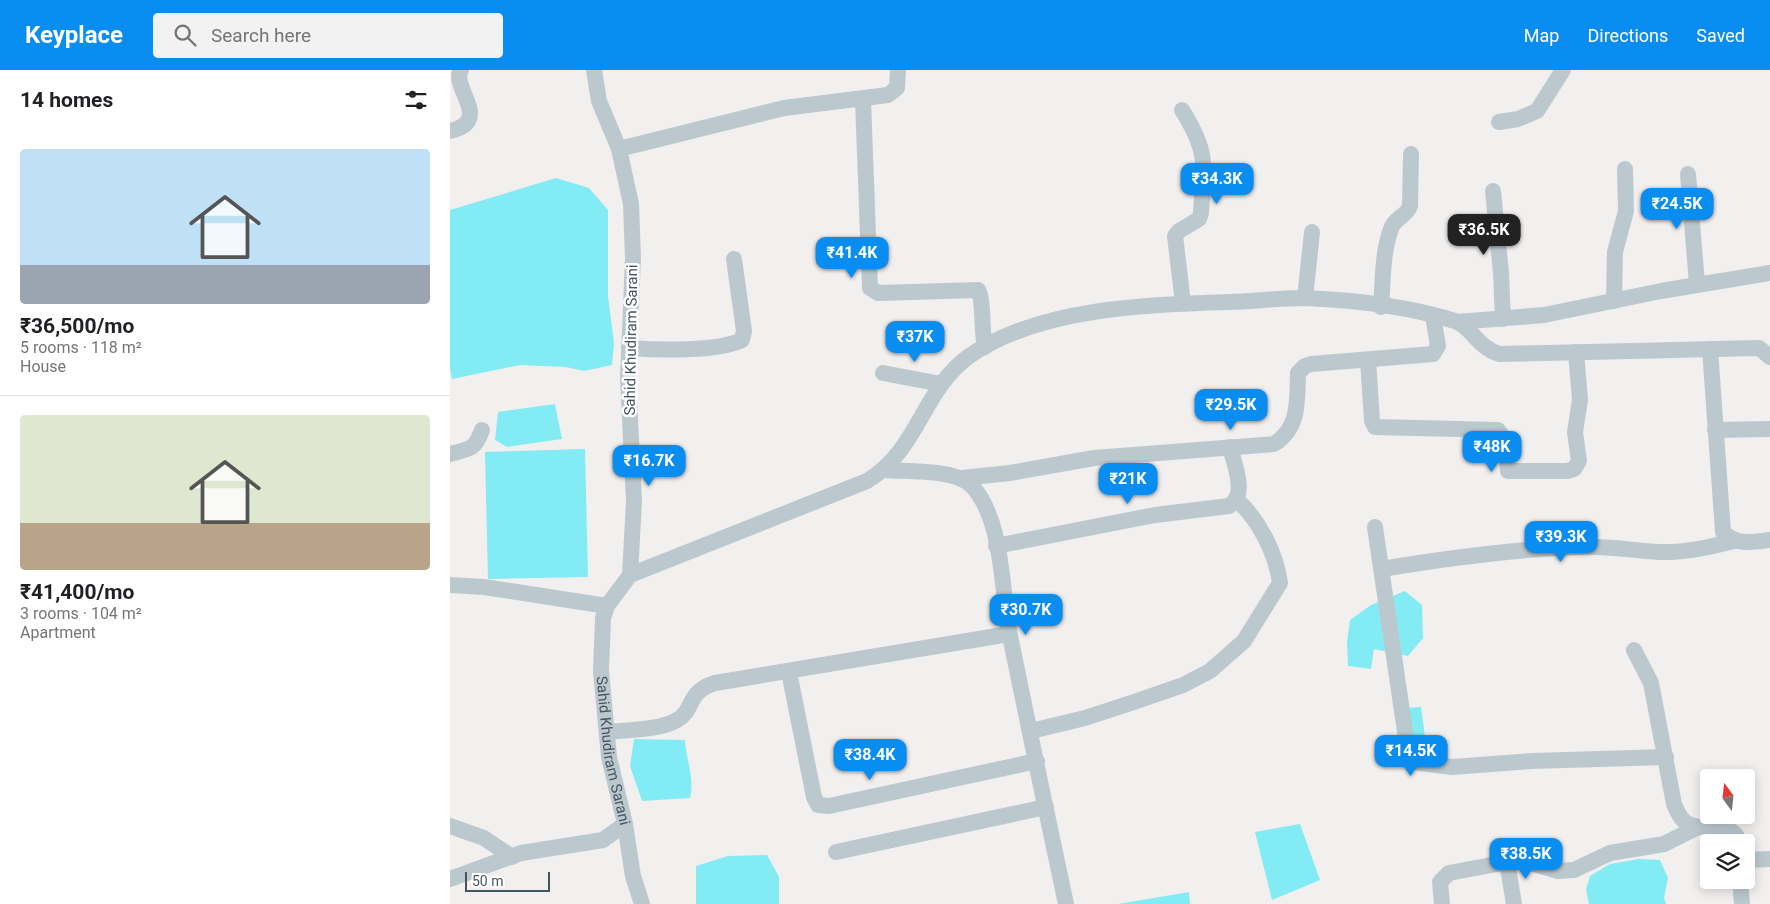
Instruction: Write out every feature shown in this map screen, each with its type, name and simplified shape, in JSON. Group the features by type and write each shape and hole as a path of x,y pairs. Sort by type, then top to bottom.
{"street":[{"path":"450,131 464,127 468,122 469,113 459,78 462,70"},
{"name":"Sahid Khudiram Sarani","path":"594,70 602,114 619,149 631,204 633,258 628,378 634,501 630,575 608,606 602,625 600,671 609,757 633,876 642,904"},
{"path":"619,149 784,108 818,103 863,100 894,92 897,88 898,70"},
{"path":"1499,122 1518,119 1537,111 1563,70"},
{"path":"863,100 868,218 868,282 870,288 878,293 978,290 982,301 981,331 985,347"},
{"path":"1182,110 1197,134 1204,160 1202,213 1195,224 1179,231 1175,236 1184,303"},
{"path":"1380,307 1391,228 1395,221 1406,213 1410,206 1411,154"},
{"path":"1614,301 1615,252 1626,211 1625,168"},
{"path":"1688,174 1697,284"},
{"path":"1493,192 1501,273 1503,319"},
{"path":"1305,298 1312,232"},
{"path":"629,348 724,346 742,340 744,330 734,259"},
{"path":"630,575 840,493 884,470 906,443 941,384 954,369 985,347 1022,330 1105,310 1184,303 1305,298 1380,307 1457,322 1503,319 1544,315 1697,284 1770,273"},
{"path":"884,470 948,475 962,478 1010,473 1094,458 1274,444 1284,438 1291,429 1296,416 1298,373 1305,366 1433,354 1438,346 1433,316"},
{"path":"1457,322 1486,350 1499,354 1759,348 1770,357"},
{"path":"1710,350 1723,532 1734,541"},
{"path":"1368,360 1372,421 1376,427 1494,429 1502,434 1505,440 1507,468 1510,472 1567,471 1574,469 1579,461 1575,432 1580,400 1576,352"},
{"path":"883,373 941,384"},
{"path":"1715,430 1770,429"},
{"path":"450,454 473,447 477,443 482,430"},
{"path":"1031,731 1085,718 1183,685 1210,671 1244,641 1280,584 1277,568 1255,519 1237,500 1238,484 1230,447"},
{"path":"962,478 972,486 982,499 991,521 1009,634 1046,807 1061,903"},
{"path":"996,546 1155,515 1211,510 1229,506 1237,500"},
{"path":"1375,527 1406,745 1419,763 1452,767 1561,760 1666,757"},
{"path":"1382,569 1459,557 1536,549 1581,546 1675,552 1734,541 1770,540"},
{"path":"450,585 484,587 608,606"},
{"path":"607,732 665,725 678,720 692,698 705,686 1009,634"},
{"path":"1634,650 1650,683 1674,804 1684,821 1696,828 1730,830 1735,834"},
{"path":"789,672 814,797 818,805 829,806 1037,761"},
{"path":"836,852 1046,807"},
{"path":"450,879 521,853 603,840 624,824"},
{"path":"450,826 484,838 512,857"},
{"path":"1442,904 1440,882 1449,873 1507,862 1524,861 1558,871 1574,870 1610,853 1664,844 1696,828"},
{"path":"1755,860 1770,859"},
{"path":"1507,862 1514,904"},
{"path":"1741,889 1742,904"}],"water":[{"path":"556,178 589,188 608,210 608,296 614,343 612,365 584,371 566,367 520,365 452,379 450,368 450,210"},
{"path":"555,404 562,439 507,447 495,440 498,412"},
{"path":"585,449 588,577 488,579 485,452"},
{"path":"1405,591 1422,605 1423,638 1408,656 1374,649 1371,669 1348,666 1347,642 1350,620 1371,605"},
{"path":"1421,707 1427,752 1408,750 1405,708"},
{"path":"634,739 685,740 691,776 690,798 642,801 630,766"},
{"path":"1300,824 1320,880 1272,900 1255,832"},
{"path":"767,855 779,877 779,904 696,904 696,866 728,856"},
{"path":"1639,859 1660,860 1668,878 1664,898 1666,904 1589,904 1586,890 1590,876 1610,864"},
{"path":"1189,892 1190,904 1118,904"}]}
